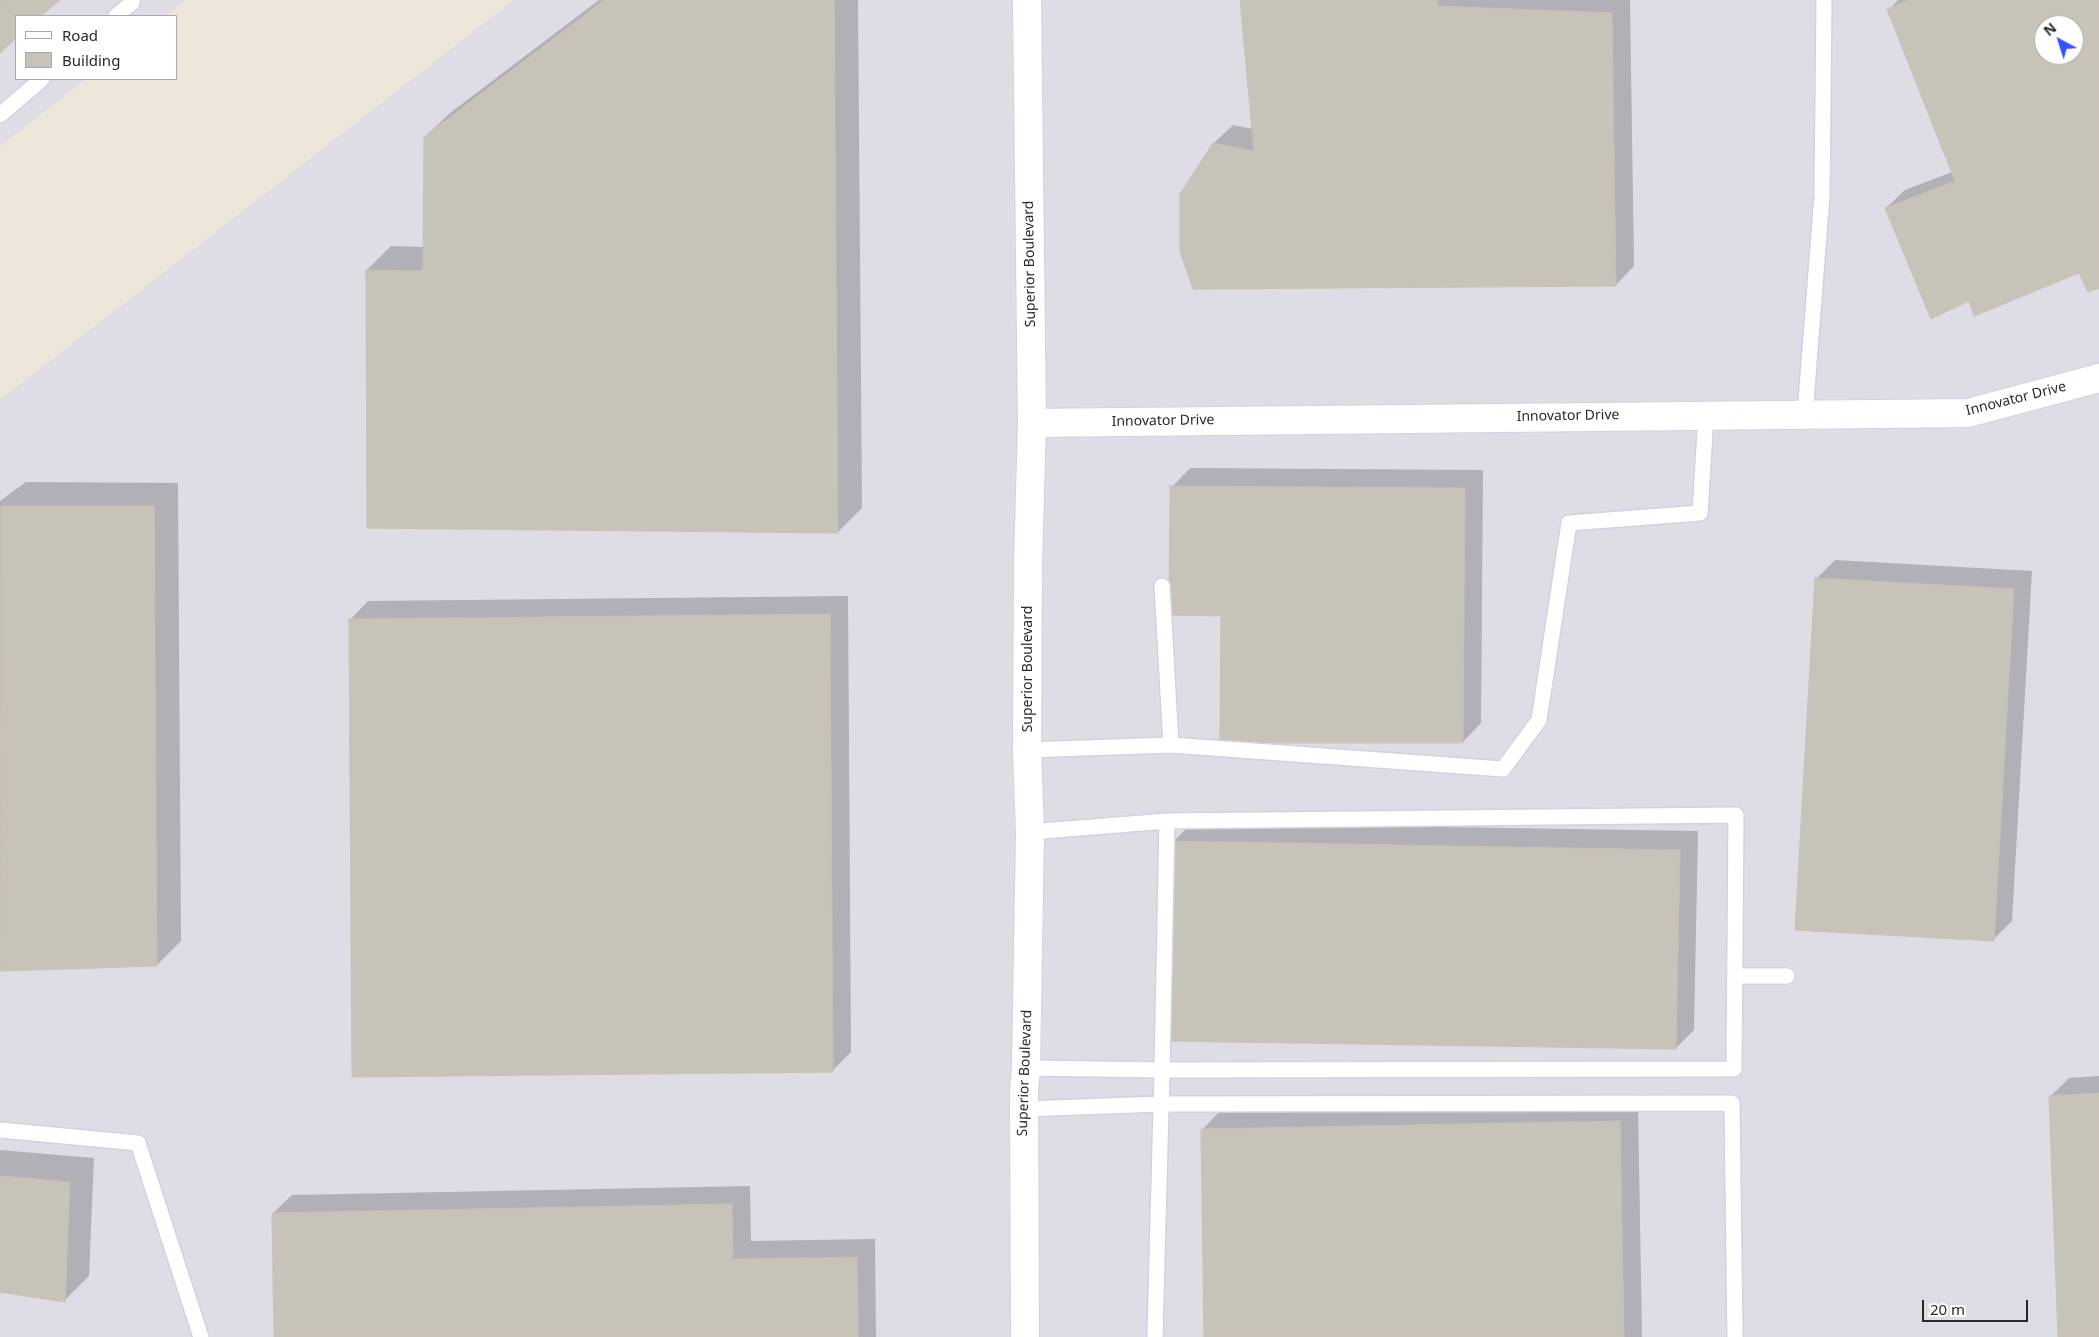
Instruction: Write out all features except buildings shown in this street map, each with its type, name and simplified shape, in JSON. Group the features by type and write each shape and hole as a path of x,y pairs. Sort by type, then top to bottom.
{"street":[{"name":"Superior Boulevard","path":"1025,1337 1023,1109 1026,1068 1030,832 1027,750 1028,564 1032,423 1027,0"},
{"name":"Innovator Drive","path":"1032,423 1968,413 2099,378"}],"lane":[{"path":"117,15 132,3 132,0"},
{"path":"1805,414 1822,196 1824,0"},
{"path":"0,114 41,80"},
{"path":"1027,750 1171,745 1503,769 1539,720 1569,523 1700,514 1706,415"},
{"path":"1162,586 1171,745"},
{"path":"1026,1068 1162,1070 1734,1069 1736,815 1167,821 1030,832"},
{"path":"1155,1337 1167,821"},
{"path":"1735,976 1787,976"},
{"path":"1023,1109 1161,1104 1732,1103 1735,1337"},
{"path":"0,1130 138,1143 201,1337"}],"shaded area":[{"path":"0,0 185,0 166,15 15,15 15,80 85,80 0,146"},
{"path":"514,0 2099,0 2099,1337 0,1337 0,400"}]}
